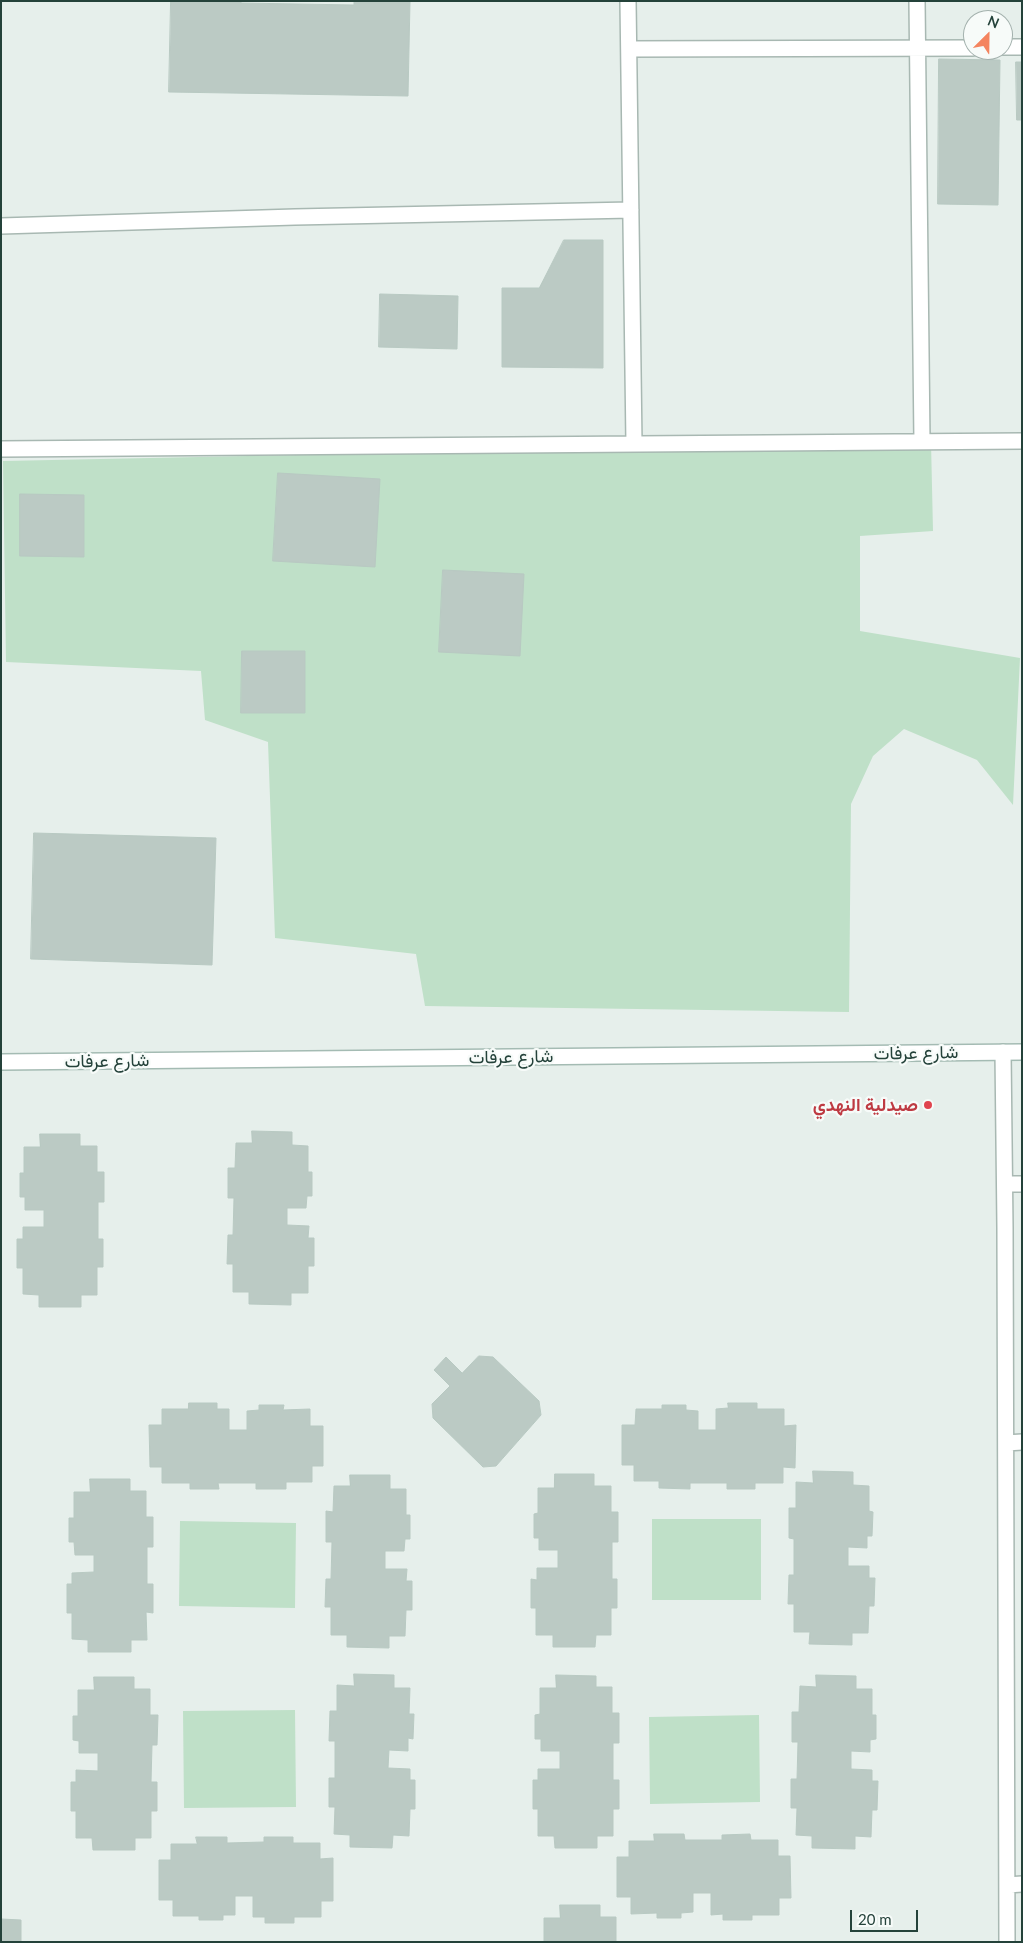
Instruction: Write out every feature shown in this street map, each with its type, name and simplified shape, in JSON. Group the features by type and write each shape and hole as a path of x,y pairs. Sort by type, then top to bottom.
{"street":[{"path":"628,1 634,444"},
{"path":"917,1 922,442"},
{"path":"629,49 963,48"},
{"path":"1,226 631,210"},
{"path":"1,449 1022,441"},
{"path":"1003,1052 1006,1442 1014,1885 1007,1942"},
{"name":"شارع عرفات","path":"1,1062 1022,1052"},
{"path":"1005,1184 1022,1184"},
{"path":"1006,1442 1022,1442"}],"green space":[{"path":"931,442 933,531 860,536 860,631 1020,658 1013,805 977,760 904,729 873,756 851,804 849,1012 425,1006 416,954 275,938 268,742 205,720 201,671 6,662 3,461"},
{"path":"652,1519 761,1519 761,1600 652,1600"},
{"path":"180,1521 296,1523 295,1608 179,1606"},
{"path":"295,1710 296,1807 184,1808 183,1711"},
{"path":"759,1715 760,1802 650,1804 649,1717"}],"building":[{"path":"171,1 241,1 241,3 354,5 354,1 410,1 408,96 169,92"},
{"path":"939,59 1000,60 998,205 938,204"},
{"path":"1016,62 1022,62 1022,120 1017,120"},
{"path":"564,240 603,240 603,368 502,367 502,288 539,288"},
{"path":"380,294 458,296 457,349 379,347"},
{"path":"278,473 380,479 375,567 273,561"},
{"path":"20,494 84,495 84,557 20,556"},
{"path":"443,570 524,574 520,656 439,652"},
{"path":"242,651 305,651 305,713 241,713"},
{"path":"34,833 216,838 212,965 31,959"},
{"path":"252,1131 292,1132 292,1145 308,1146 308,1172 312,1172 312,1196 307,1196 306,1208 287,1208 287,1225 309,1226 308,1238 314,1238 314,1266 308,1266 308,1293 291,1293 291,1305 249,1304 249,1292 233,1292 233,1264 227,1264 228,1235 233,1235 234,1198 228,1198 228,1168 235,1168 236,1143 252,1143"},
{"path":"40,1134 80,1134 80,1146 97,1146 97,1172 104,1172 104,1202 98,1202 98,1239 103,1239 103,1267 97,1267 97,1295 81,1295 81,1307 39,1307 39,1295 23,1294 23,1268 17,1268 17,1239 23,1239 23,1227 44,1227 44,1210 25,1210 25,1197 20,1197 20,1173 24,1173 24,1147 40,1147"},
{"path":"479,1356 493,1357 539,1401 541,1415 496,1466 483,1467 433,1418 432,1404 450,1386 434,1370 446,1357 462,1373"},
{"path":"189,1403 217,1403 217,1409 229,1409 229,1430 247,1430 247,1411 259,1410 259,1405 284,1405 283,1410 310,1409 310,1426 323,1426 323,1466 312,1466 312,1482 286,1482 286,1489 256,1489 256,1483 218,1483 219,1489 190,1489 190,1483 162,1483 162,1467 150,1467 149,1425 162,1425 162,1409 188,1409"},
{"path":"728,1403 757,1403 757,1409 784,1409 784,1426 796,1425 795,1468 783,1467 783,1483 755,1483 755,1489 727,1489 727,1483 690,1483 690,1489 659,1488 659,1481 634,1481 634,1465 622,1465 622,1425 635,1425 636,1409 662,1409 662,1405 686,1405 686,1410 698,1411 698,1430 716,1430 716,1409 728,1408"},
{"path":"813,1471 853,1472 853,1485 869,1486 869,1511 873,1512 872,1536 867,1536 867,1548 848,1547 848,1566 869,1566 869,1578 875,1578 874,1606 869,1606 868,1633 852,1633 852,1645 809,1644 810,1632 794,1632 794,1604 788,1604 789,1575 794,1575 794,1539 789,1538 789,1508 796,1508 796,1482 813,1483"},
{"path":"555,1474 594,1474 594,1486 611,1486 611,1512 618,1512 618,1542 612,1542 612,1579 617,1579 617,1608 611,1608 611,1635 596,1635 595,1647 553,1647 553,1635 536,1635 536,1608 531,1608 531,1579 537,1580 537,1568 558,1568 558,1550 539,1550 539,1538 534,1538 534,1514 538,1513 538,1488 554,1488"},
{"path":"350,1475 390,1475 390,1489 406,1489 406,1515 410,1515 410,1539 405,1539 404,1551 385,1551 385,1569 407,1569 406,1581 412,1581 412,1610 406,1610 405,1636 389,1636 389,1648 347,1647 347,1635 331,1635 331,1607 325,1607 326,1579 331,1579 332,1542 326,1542 326,1511 333,1512 334,1486 350,1486"},
{"path":"90,1479 130,1479 130,1491 146,1491 146,1517 153,1517 153,1547 147,1547 147,1584 153,1584 153,1613 146,1612 147,1640 131,1640 131,1652 88,1652 88,1640 72,1639 72,1613 67,1613 67,1584 72,1584 72,1573 94,1572 94,1555 75,1555 74,1542 69,1542 69,1518 74,1518 74,1492 90,1492"},
{"path":"354,1674 394,1675 394,1688 410,1688 409,1714 414,1714 413,1739 408,1738 408,1751 389,1750 388,1768 410,1769 410,1780 415,1780 415,1809 410,1809 409,1836 393,1835 392,1848 350,1847 350,1835 334,1834 335,1807 329,1807 329,1778 335,1778 335,1741 329,1741 330,1711 337,1711 337,1685 354,1686"},
{"path":"556,1675 596,1676 596,1687 612,1687 612,1713 619,1713 619,1743 613,1743 613,1780 619,1780 619,1809 613,1809 613,1836 597,1836 597,1848 555,1848 554,1836 538,1836 538,1809 533,1809 533,1780 538,1780 538,1769 560,1769 560,1751 541,1751 541,1739 535,1739 535,1715 540,1714 540,1688 556,1688"},
{"path":"816,1675 856,1676 856,1689 872,1689 872,1715 876,1715 876,1739 870,1740 870,1752 851,1751 851,1769 872,1770 872,1781 878,1781 877,1810 872,1810 871,1837 855,1836 855,1849 812,1848 812,1836 796,1835 797,1808 791,1808 791,1779 797,1779 798,1742 792,1742 792,1712 799,1712 800,1686 816,1687"},
{"path":"94,1677 134,1677 134,1689 150,1689 150,1715 158,1715 157,1745 152,1745 151,1782 157,1782 157,1811 151,1811 151,1838 135,1838 135,1850 93,1850 92,1838 76,1838 76,1811 71,1811 71,1782 76,1782 76,1770 98,1771 98,1753 79,1753 79,1741 73,1740 73,1716 78,1716 78,1690 94,1690"},
{"path":"654,1834 684,1834 685,1840 722,1840 722,1835 750,1834 751,1840 778,1840 778,1856 790,1856 791,1898 779,1898 779,1915 752,1915 752,1920 723,1920 723,1914 711,1915 711,1893 693,1893 693,1912 681,1913 681,1918 657,1918 657,1913 631,1914 631,1897 617,1897 617,1857 629,1857 629,1841 654,1841"},
{"path":"196,1837 227,1837 227,1843 264,1842 264,1837 293,1837 293,1843 320,1843 320,1859 333,1858 333,1901 321,1901 321,1917 294,1917 294,1923 265,1923 265,1917 253,1917 253,1896 235,1896 235,1915 223,1915 223,1920 199,1920 199,1916 173,1916 173,1900 159,1900 159,1860 171,1860 171,1844 197,1844"},
{"path":"560,1905 600,1905 600,1917 616,1917 616,1942 544,1942 544,1918 560,1918"},
{"path":"1,1919 21,1920 21,1942 1,1942"}],"place":[{"name":"صيدلية النهدي","path":"928,1105"}]}
